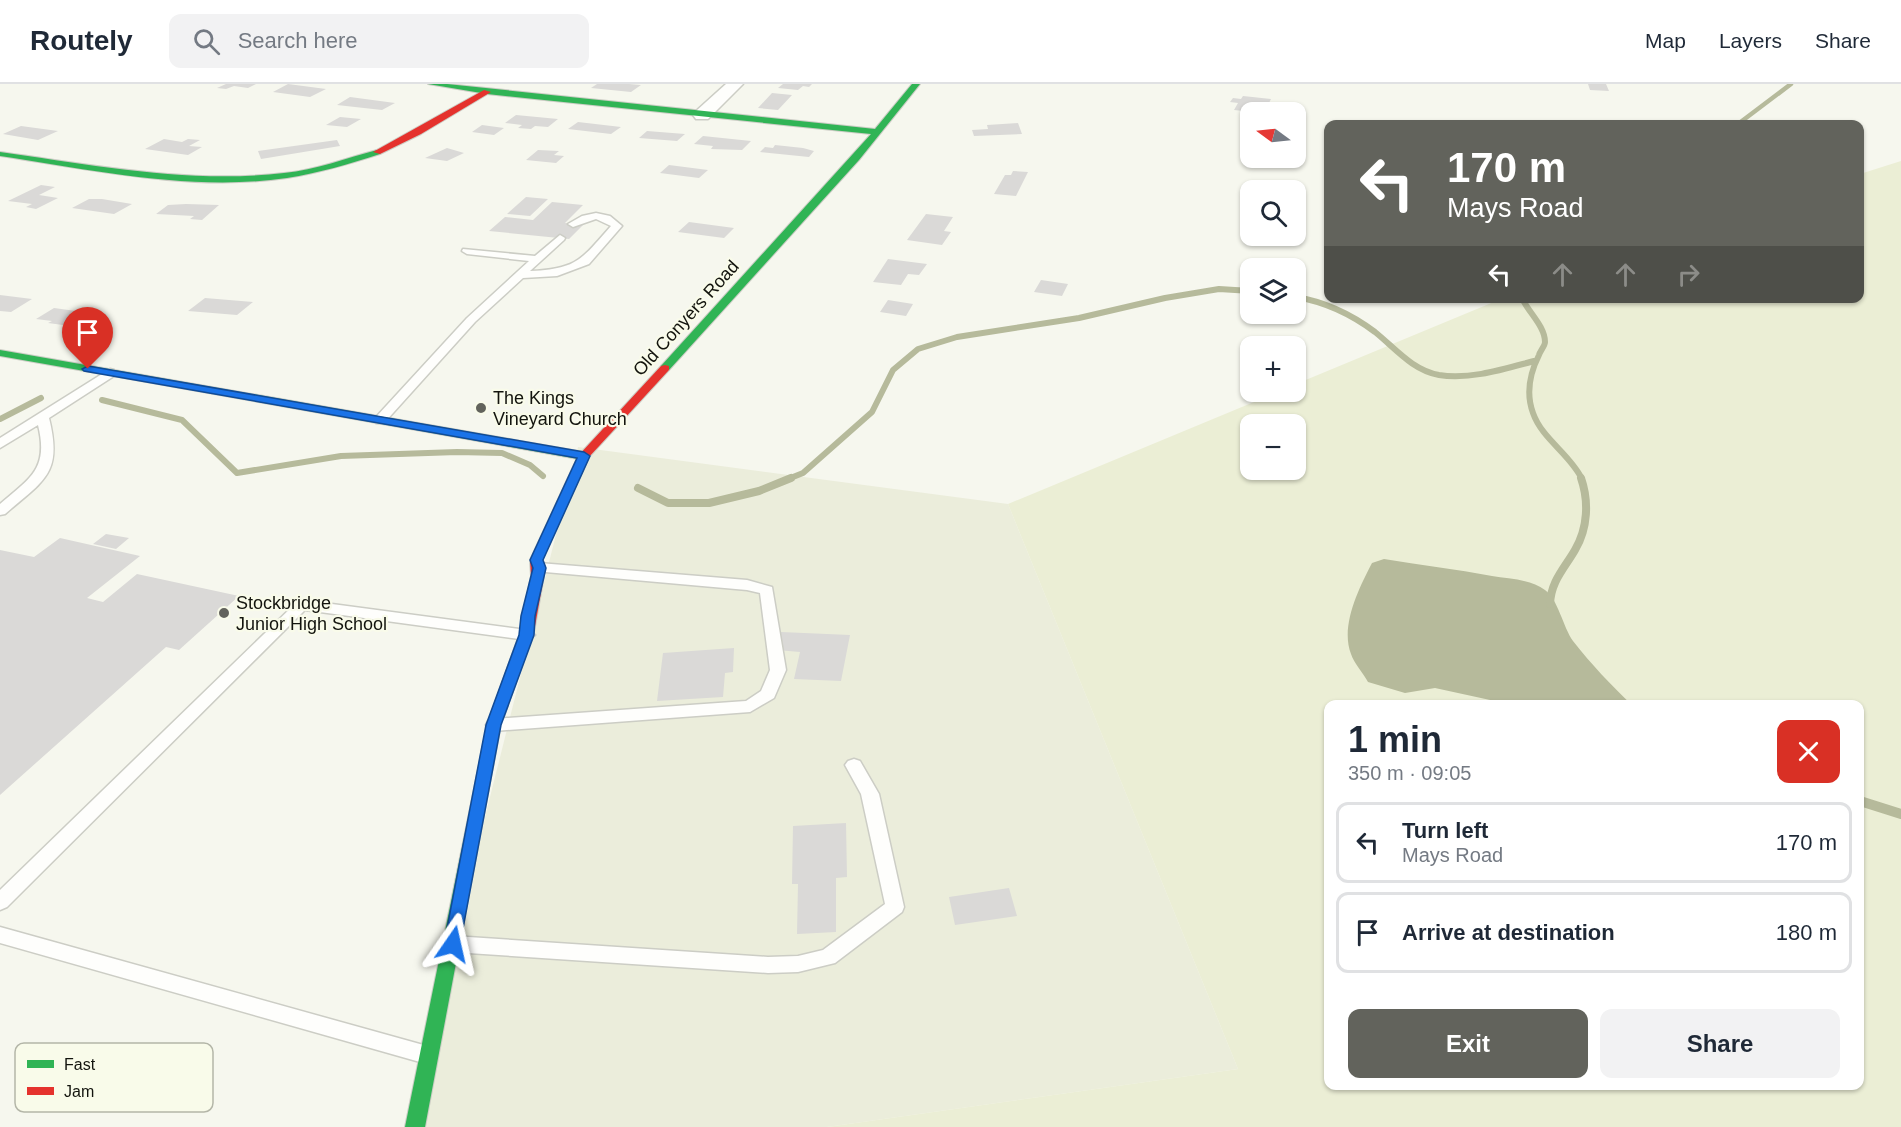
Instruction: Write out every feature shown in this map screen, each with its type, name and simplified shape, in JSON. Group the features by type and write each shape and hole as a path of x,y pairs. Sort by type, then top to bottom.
{"street":[{"path":"432,84 488,92 877,132"},
{"path":"702,115 735,84"},
{"name":"Old Conyers Road","path":"416,1127 494,725 526,635 539,568 536,560 584,456 849,166 916,84"},
{"path":"0,154 212,180 272,179 344,164 393,146 488,92"},
{"path":"0,354 584,456"}],"lane":[{"path":"520,275 557,273 585,262 617,226 607,217 590,216 573,224"},
{"path":"380,420 471,320 560,238"},
{"path":"467,251 536,259"},
{"path":"0,444 110,373"},
{"path":"0,511 42,475 49,444 42,417"},
{"path":"494,725 750,705 768,694 778,670 767,590 747,585 539,568"},
{"path":"0,902 302,605 526,635"},
{"path":"453,944 768,965 798,964 828,957 895,907 870,794 854,765"},
{"path":"0,935 430,1055"}],"shaded area":[{"path":"1901,161 1901,1127 827,1127 1238,1069 1008,504 1254,402 1306,402 1306,380 1491,303 1864,303 1864,173"},
{"path":"578,447 1008,504 1238,1069 827,1127 407,1127"},
{"path":"1384,559 1520,580 1539,586 1550,594 1573,641 1627,700 1490,700 1435,688 1405,693 1368,682 1351,654 1348,631 1352,607 1372,563"}],"building":[{"path":"226,84 256,84 248,88 234,86 226,89 217,88"},
{"path":"288,84 326,89 310,97 273,92"},
{"path":"597,84 641,85 631,92 591,88"},
{"path":"783,84 812,84 798,90 778,88"},
{"path":"1588,84 1606,84 1609,91 1590,90"},
{"path":"772,93 792,95 778,110 758,108"},
{"path":"1243,96 1271,99 1270,102 1240,102 1240,111 1234,110 1238,103 1230,102 1233,98 1241,99"},
{"path":"350,97 395,103 382,110 337,105"},
{"path":"516,115 558,119 548,127 535,126 531,129 518,128 522,125 505,123"},
{"path":"340,117 361,119 347,127 326,125"},
{"path":"578,122 621,127 611,134 568,129"},
{"path":"1018,123 1022,134 974,136 972,130 988,129 987,125"},
{"path":"482,125 504,128 494,135 472,132"},
{"path":"21,126 58,131 38,140 3,134"},
{"path":"647,131 685,134 677,141 639,138"},
{"path":"703,136 751,141 742,150 711,149 713,146 694,144"},
{"path":"164,139 182,142 188,139 200,140 189,146 202,147 188,155 145,149"},
{"path":"337,140 340,146 261,159 258,151"},
{"path":"775,145 814,151 809,157 760,152 765,147 773,148"},
{"path":"447,148 464,153 447,161 425,158"},
{"path":"538,150 559,151 554,155 564,156 556,163 526,160"},
{"path":"669,165 708,170 699,178 660,173"},
{"path":"1013,171 1028,172 1016,196 994,194 1005,175 1011,175"},
{"path":"41,185 55,187 39,195 58,198 36,209 26,207 32,204 8,201"},
{"path":"526,197 548,199 530,216 507,214"},
{"path":"89,199 132,204 114,214 72,208"},
{"path":"552,202 583,205 565,223 583,225 569,239 489,231 505,217 533,220"},
{"path":"168,205 219,205 202,220 190,219 194,216 156,214"},
{"path":"926,214 953,217 944,231 951,232 942,245 907,240"},
{"path":"689,222 734,228 724,238 678,232"},
{"path":"888,259 927,264 919,275 908,274 901,285 873,282"},
{"path":"1041,280 1068,284 1062,296 1034,292"},
{"path":"0,295 32,299 11,312 0,311"},
{"path":"205,298 253,302 237,315 188,311"},
{"path":"888,300 913,304 906,316 880,312"},
{"path":"54,308 105,315 85,328 36,319"},
{"path":"106,534 129,538 116,549 93,544"},
{"path":"60,538 140,556 87,598 103,602 137,574 239,596 179,650 166,647 0,795 0,550 34,557"},
{"path":"781,632 850,635 841,681 794,679 800,652 777,650"},
{"path":"734,648 733,672 725,673 723,697 657,701 663,653"},
{"path":"846,823 847,877 836,878 836,932 797,934 798,884 792,884 793,826"},
{"path":"1009,888 1017,916 955,925 949,897"}],"waterway":[{"path":"1743,120 1791,84"},
{"path":"788,479 803,473 872,412 893,370 918,349 957,337 1079,318 1165,298 1219,289 1240,290"},
{"path":"1306,299 1347,314 1375,332 1404,358 1420,368 1439,375 1475,375 1534,361"},
{"path":"1525,303 1542,330 1545,342 1533,369 1530,384 1533,413 1543,431 1571,462 1582,479"},
{"path":"0,419 41,398"},
{"path":"102,400 182,420 237,473 341,456 457,452 502,453 530,465 543,476"},
{"path":"638,488 668,503 709,503 759,491 791,478"},
{"path":"1550,604 1555,582 1583,533 1586,505 1581,478"},
{"path":"1864,802 1901,814"}],"traffic: fast":[{"path":"432,84 487,92 877,132"},
{"path":"665,368 856,158 916,84"},
{"path":"0,154 142,174 238,179 285,176 331,167 377,152"},
{"path":"0,353 584,456"},
{"path":"415,1127 494,725 527,632"}],"traffic: jam":[{"path":"377,152 418,132 487,92"},
{"path":"527,632 536,585 536,560 584,456 665,368"}],"place":[{"name":"The Kings Vineyard Church","path":"481,408"},
{"name":"Stockbridge Junior High School","path":"224,613"}],"route":[{"path":"88,369 584,456 536,560 539,568 526,635 494,725 453,944"}]}
